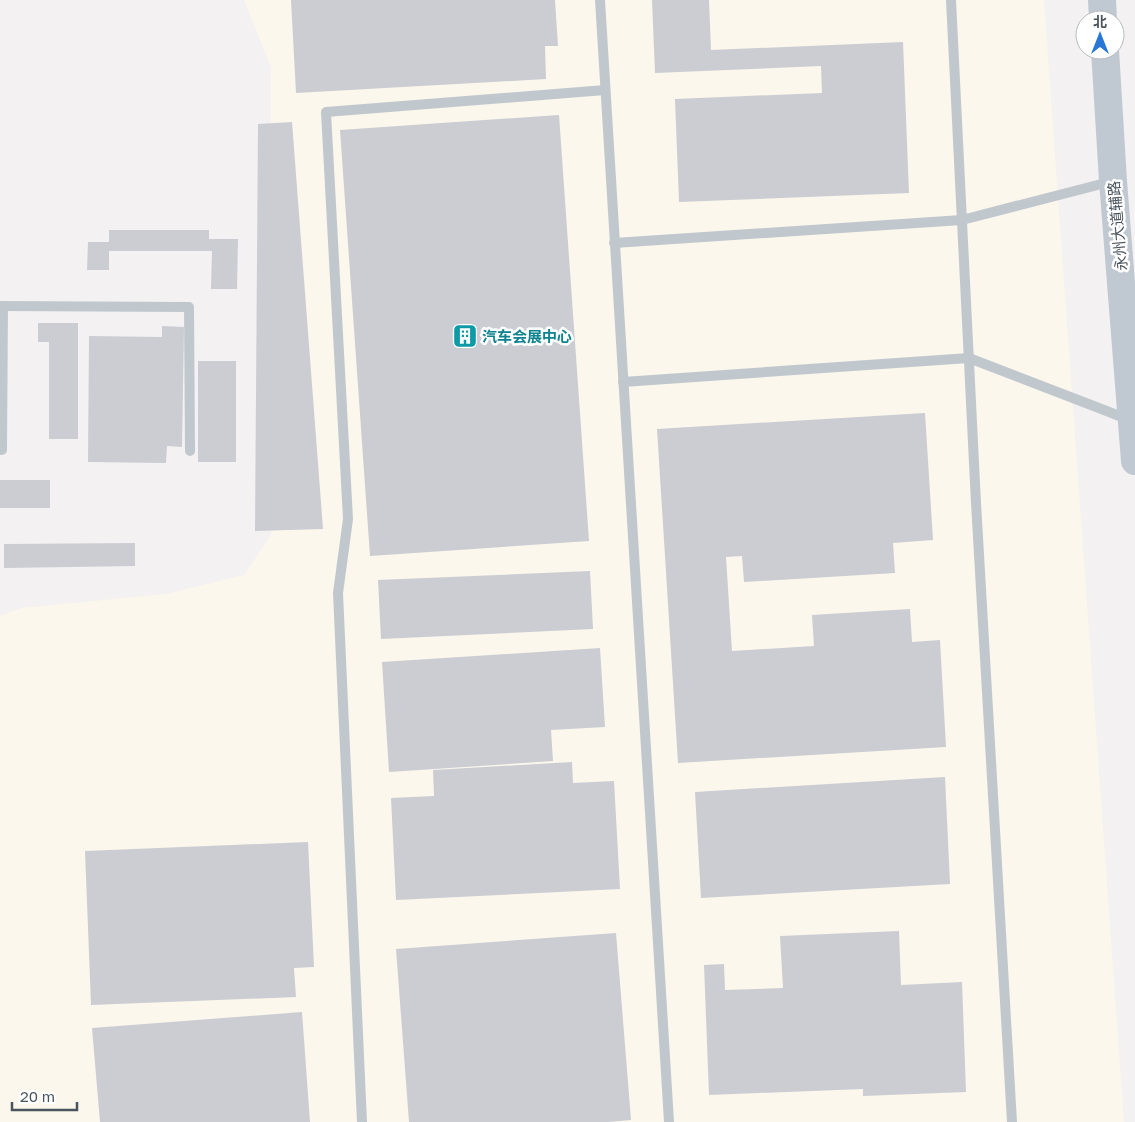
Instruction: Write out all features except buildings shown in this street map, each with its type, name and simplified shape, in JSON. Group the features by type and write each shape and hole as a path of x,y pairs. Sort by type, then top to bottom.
{"main road":[{"name":"永州大道辅路","path":"1106,60 1135,461"}],"lane":[{"path":"600,0 669,1122"},
{"path":"951,0 1012,1122"},
{"path":"362,1122 338,593 348,519 326,112 605,90"},
{"path":"614,243 962,220 1113,181"},
{"path":"0,450 2,450 1,306 189,307 190,451"},
{"path":"623,382 969,358 1133,421"}],"shaded area":[{"path":"244,0 1044,0 1124,1122 0,1122 0,616 21,608 166,594 244,575 271,535 271,67"}],"place":[{"name":"汽车会展中心","path":"465,336"}]}
